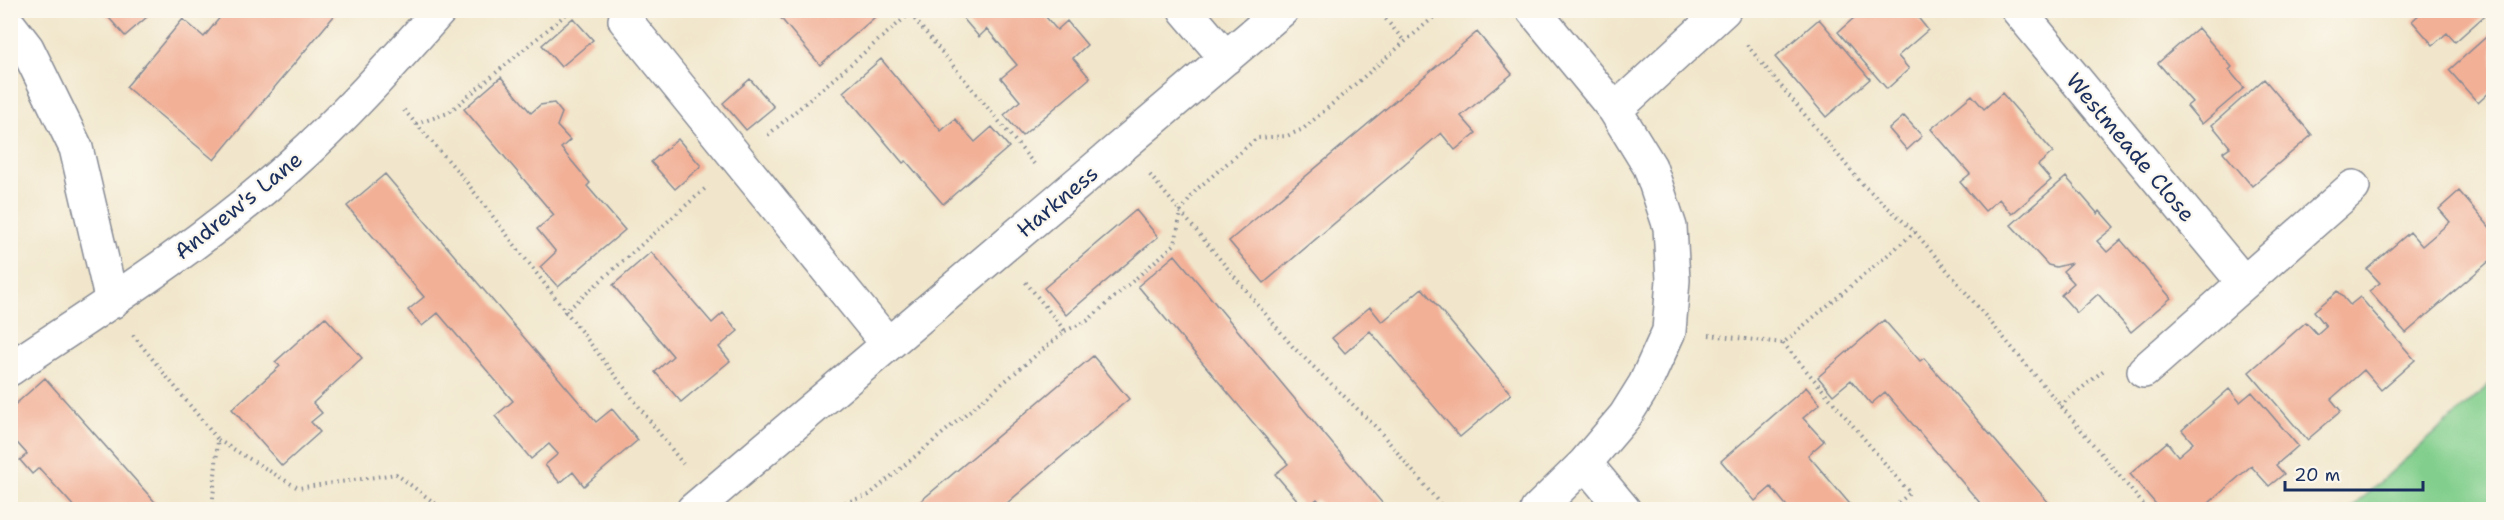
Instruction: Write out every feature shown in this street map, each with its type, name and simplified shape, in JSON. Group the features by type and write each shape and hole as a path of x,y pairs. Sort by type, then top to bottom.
{"street":[{"name":"Andrew's Lane","path":"10,369 112,302 240,208 291,165 440,10"},
{"path":"1185,10 1226,58"},
{"name":"Harkness","path":"700,502 1282,10"},
{"path":"1533,10 1615,110 1650,167 1671,227 1673,280 1669,332 1645,384 1625,416 1585,463 1537,510"},
{"name":"Westmeade Close","path":"2018,10 2244,283"},
{"path":"1615,110 1721,13"},
{"path":"625,20 887,343"},
{"path":"10,26 27,48 76,148 112,302"},
{"path":"2144,371 2353,187"},
{"path":"1585,463 1624,510"}],"path":[{"path":"416,124 448,113 571,10"},
{"path":"907,10 1061,197"},
{"path":"1378,10 1405,42"},
{"path":"822,510 869,495 1065,331 1087,321 1175,244 1181,211 1197,189 1257,138 1287,136 1303,129 1442,10"},
{"path":"1721,13 1862,184 1916,232 2148,510"},
{"path":"376,79 461,175 700,502"},
{"path":"1124,145 1293,347 1377,428 1445,510"},
{"path":"1783,343 1916,232"},
{"path":"999,250 1065,331"},
{"path":"112,302 144,351 218,440 298,488 396,474 444,510"},
{"path":"1669,332 1783,343 1910,493 1897,504 1902,510"},
{"path":"2060,406 2115,362 2144,371"},
{"path":"212,510 218,440"}],"green space":[{"path":"2492,382 2493,509 2350,509"}],"building":[{"path":"102,10 155,10 125,36"},
{"path":"226,10 339,10 214,160 126,87 183,19 204,37"},
{"path":"774,10 883,10 820,65"},
{"path":"956,10 1040,10 1057,30 1067,21 1087,45 1073,58 1090,78 1022,136 1004,115 1020,101 1001,78 1017,65 987,29 979,37"},
{"path":"1863,10 1912,10 1928,30 1898,56 1909,69 1887,89 1838,32"},
{"path":"2424,10 2491,10 2455,42 2447,33 2433,45 2412,21"},
{"path":"573,18 593,40 561,67 542,45"},
{"path":"1819,19 1870,79 1826,117 1775,57"},
{"path":"2198,28 2232,67 2229,70 2244,88 2202,124 2187,106 2192,102 2158,63"},
{"path":"2493,31 2493,89 2478,103 2449,70"},
{"path":"1477,32 1512,74 1461,116 1476,133 1455,150 1441,133 1264,283 1229,241"},
{"path":"881,59 941,131 955,119 975,142 992,127 1009,147 943,204 906,161 903,163 843,92"},
{"path":"501,77 531,113 540,105 554,103 562,113 557,126 570,140 561,148 590,183 587,186 625,230 558,287 540,267 556,252 537,229 554,215 464,109"},
{"path":"750,79 774,107 746,130 723,103"},
{"path":"2264,79 2312,135 2252,186 2223,152 2230,147 2212,125"},
{"path":"2002,93 2053,152 2038,165 2051,180 2012,214 1999,199 1985,211 1960,182 1970,174 1931,129 1972,95 1984,109"},
{"path":"1904,116 1922,136 1907,150 1889,129"},
{"path":"678,139 701,166 675,189 651,162"},
{"path":"385,174 596,422 612,409 638,440 584,486 573,472 560,483 545,465 558,454 549,444 531,459 495,416 513,401 438,313 422,326 408,310 424,297 347,206"},
{"path":"2066,177 2098,214 2100,211 2114,227 2097,241 2107,252 2121,240 2171,298 2131,332 2098,294 2077,313 2061,295 2074,283 2063,271 2072,263 2056,267 2048,265 2011,225"},
{"path":"2459,191 2493,231 2493,258 2406,333 2369,291 2380,283 2367,269 2410,232 2422,246 2450,222 2439,209"},
{"path":"1136,210 1158,237 1066,315 1044,288"},
{"path":"651,252 712,323 723,313 738,331 719,347 730,361 681,402 655,372 673,356 613,285"},
{"path":"1175,255 1388,510 1326,510 1317,499 1305,509 1275,474 1288,464 1138,286"},
{"path":"1422,288 1511,394 1460,437 1370,331 1345,353 1332,338 1370,307 1382,322"},
{"path":"2338,291 2350,305 2360,297 2415,360 2381,390 2364,370 2331,399 2341,411 2307,440 2249,372 2306,322 2317,334 2326,326 2314,311"},
{"path":"325,317 362,358 313,403 322,413 311,422 320,432 282,466 232,409 280,366 275,362"},
{"path":"1884,320 1920,361 1924,358 2055,510 1986,510 1885,392 1871,404 1851,380 1833,395 1818,377"},
{"path":"1093,356 1129,399 999,510 910,510"},
{"path":"45,378 162,510 77,510 39,468 32,474 20,460 27,454 10,435 10,409"},
{"path":"1806,387 1820,404 1803,418 1824,441 1808,455 1855,510 1790,510 1771,487 1755,501 1721,461"},
{"path":"2229,389 2240,402 2252,392 2298,446 2276,465 2284,474 2269,486 2251,466 2201,510 2161,510 2130,474 2167,442 2178,456 2193,443 2182,430"}]}
